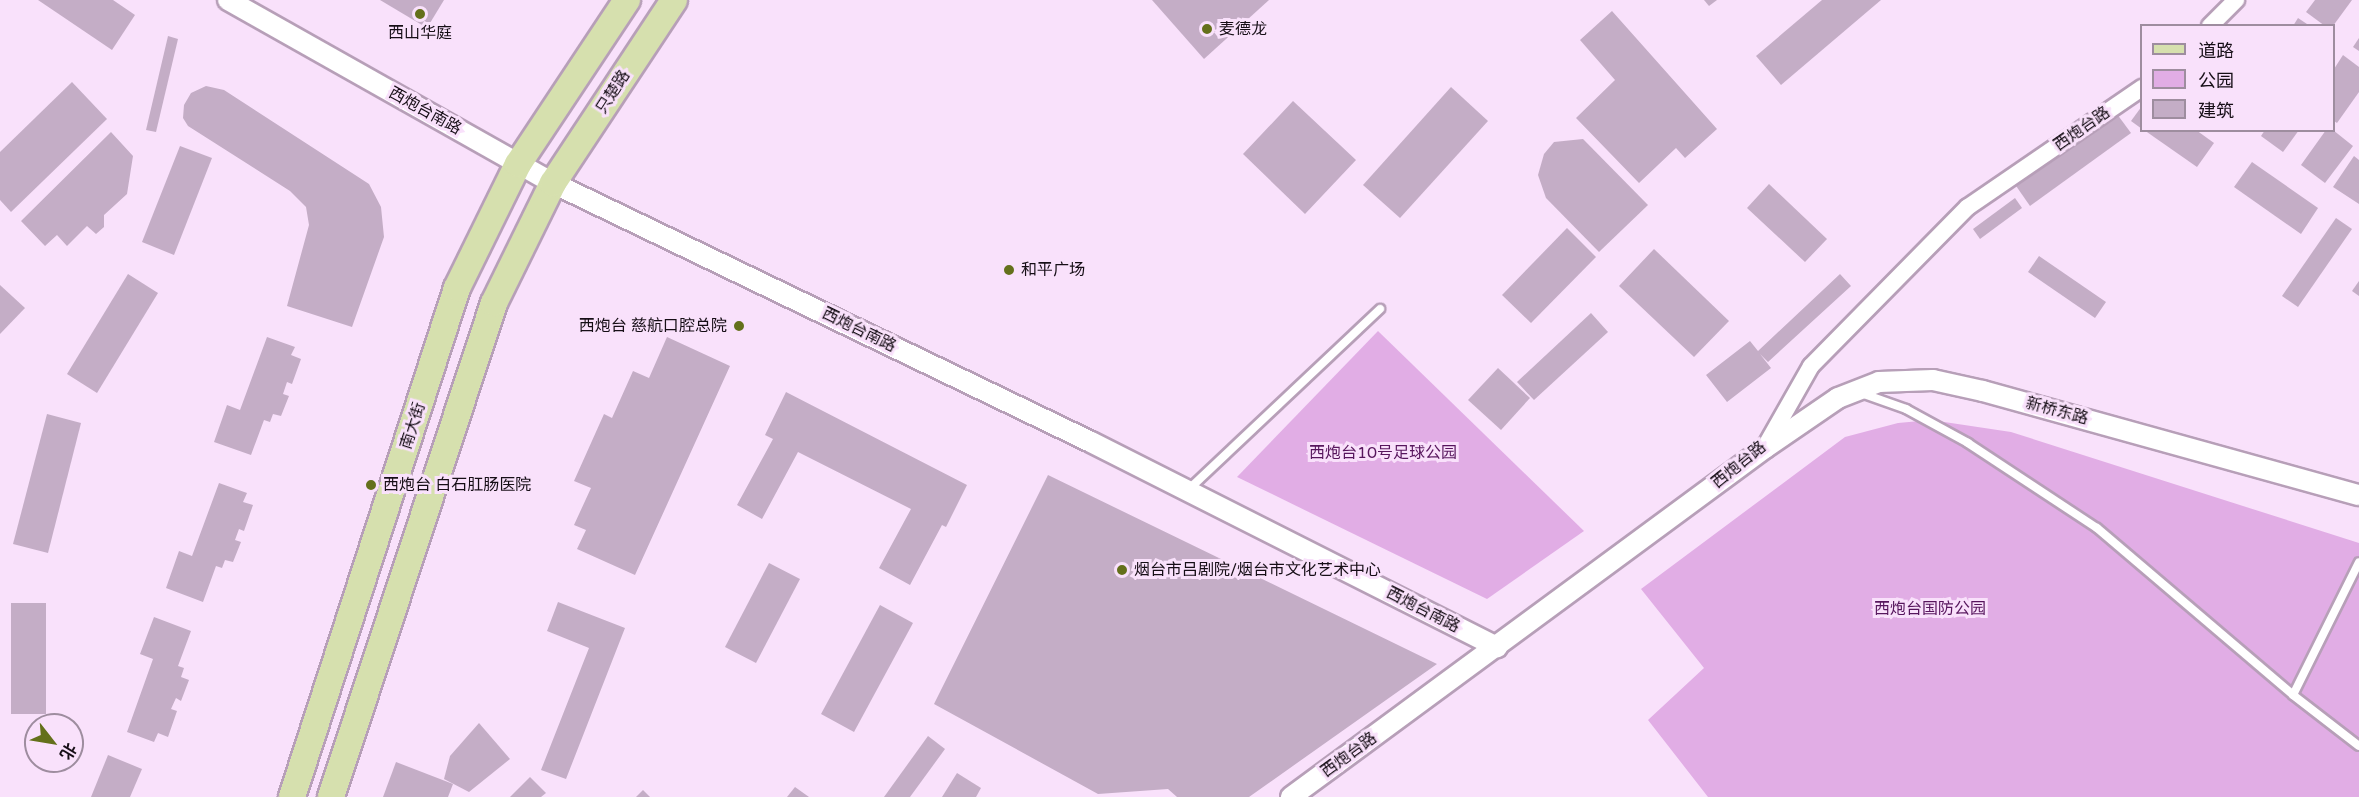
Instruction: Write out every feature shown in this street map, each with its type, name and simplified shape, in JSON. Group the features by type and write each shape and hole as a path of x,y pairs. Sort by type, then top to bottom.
{"main road":[{"path":"518,164 627,0"},
{"name":"只楚路","path":"553,183 674,0"},
{"name":"南大街","path":"292,797 458,288 518,164"},
{"path":"331,797 494,303 553,183"}],"street":[{"name":"西炮台南路","path":"228,0 553,183 1188,491 1497,647"},
{"path":"2212,24 2236,0"},
{"name":"西炮台路","path":"1298,795 1765,448 1811,366 1968,207 2140,89"},
{"name":"新桥东路","path":"1765,448 1838,398 1855,391 1879,382 1933,380 1983,391 2359,495"}],"lane":[{"path":"1188,491 1380,309"},
{"path":"1855,391 1906,409 1968,443 2097,528 2293,695 2359,746"},
{"path":"2293,695 2359,562"}],"green space":[{"name":"西炮台10号足球公园","path":"1378,331 1584,531 1487,599 1237,477"},
{"name":"西炮台国防公园","path":"1931,420 2011,432 2359,543 2359,797 1708,797 1648,720 1704,668 1641,589 1845,437 1898,423"}],"building":[{"path":"38,0 113,0 135,15 112,50"},
{"name":"西山华庭","path":"380,0 444,0 427,28"},
{"name":"麦德龙","path":"1152,0 1269,0 1204,59"},
{"path":"1704,0 1717,0 1709,6"},
{"path":"1822,0 1881,0 1781,85 1756,56"},
{"path":"2315,0 2352,0 2334,24 2322,24 2306,12"},
{"path":"1612,11 1717,129 1685,158 1676,148 1639,183 1576,118 1615,80 1580,40"},
{"path":"2298,18 2307,24 2294,24"},
{"path":"168,36 178,39 156,132 146,130"},
{"path":"2359,38 2359,51 2353,47"},
{"path":"2343,55 2359,67 2359,92 2337,123 2335,122 2335,67"},
{"path":"72,82 107,119 11,212 0,200 0,152"},
{"path":"206,86 224,90 369,184 381,207 384,237 352,327 287,306 309,225 306,207 290,191 188,126 183,118 184,105 191,93"},
{"path":"1451,87 1488,121 1400,218 1363,185"},
{"path":"1293,101 1356,160 1305,214 1243,154"},
{"path":"2140,109 2140,128 2131,121"},
{"path":"2114,110 2131,133 2030,206 2014,183"},
{"path":"111,132 133,156 127,194 104,215 104,227 96,234 87,226 67,246 57,235 45,246 21,221"},
{"path":"2147,132 2199,132 2214,143 2197,167"},
{"path":"2264,132 2298,132 2283,152 2261,136"},
{"path":"2325,132 2335,132 2353,146 2325,183 2301,165"},
{"path":"1583,139 1648,205 1599,252 1546,198 1538,175 1544,154 1554,142"},
{"path":"180,146 212,158 174,255 142,242"},
{"path":"2354,156 2359,160 2359,204 2333,187"},
{"path":"2252,162 2318,208 2301,234 2234,187"},
{"path":"1769,184 1827,239 1805,262 1747,208"},
{"path":"2015,198 2022,208 1980,239 1973,229"},
{"path":"2336,218 2352,229 2298,307 2282,296"},
{"path":"1567,228 1596,257 1531,323 1502,295"},
{"path":"1654,249 1729,321 1694,357 1619,286"},
{"path":"2039,256 2106,302 2095,318 2028,272"},
{"path":"128,274 158,293 97,393 67,374"},
{"path":"1840,274 1851,286 1768,362 1760,354 1771,368 1727,402 1706,375 1750,341 1758,351"},
{"path":"2359,281 2359,296 2352,291"},
{"path":"0,285 25,308 0,334"},
{"path":"1591,313 1608,332 1534,400 1517,382"},
{"path":"267,337 295,347 291,355 301,359 292,384 287,382 283,394 289,396 281,416 273,414 270,422 264,420 251,455 214,442 227,405 240,410"},
{"path":"667,337 730,366 635,575 577,549 586,530 574,525 591,488 574,481 604,414 612,418 633,371 649,378"},
{"path":"1498,368 1530,398 1501,430 1468,400"},
{"path":"786,392 967,485 946,527 942,525 910,585 879,568 911,509 798,452 762,519 737,505 773,439 765,435"},
{"path":"47,414 81,423 48,553 13,544"},
{"name":"烟台市吕剧院/烟台市文化艺术中心","path":"1048,475 1437,664 1249,797 1177,797 1168,789 1098,794 934,704"},
{"path":"219,483 247,493 243,502 253,505 244,531 239,529 235,540 241,542 233,562 225,560 222,568 216,566 203,602 166,588 179,551 192,556"},
{"path":"769,563 800,579 756,663 725,647"},
{"path":"558,602 625,628 566,779 541,770 589,648 547,631"},
{"path":"11,603 46,603 46,713 11,714"},
{"path":"880,605 913,623 854,732 821,714"},
{"path":"154,617 191,631 178,666 184,668 181,677 189,680 181,701 176,698 171,709 177,711 168,737 158,733 154,742 127,732 153,659 140,654"},
{"path":"479,723 510,759 469,792 444,779 450,756"},
{"path":"928,736 945,749 910,797 884,797"},
{"path":"108,755 142,769 130,797 91,797"},
{"path":"396,762 453,784 448,797 383,797"},
{"path":"957,773 981,788 976,797 942,797"},
{"path":"530,777 546,793 541,797 510,797"},
{"path":"795,787 809,797 787,797"},
{"path":"643,790 650,797 636,797"}],"place":[{"name":"西山华庭","path":"420,14"},
{"name":"麦德龙","path":"1207,29"},
{"name":"和平广场","path":"1009,270"},
{"name":"西炮台 慈航口腔总院","path":"739,326"},
{"name":"西炮台 白石肛肠医院","path":"371,485"},
{"name":"烟台市吕剧院/烟台市文化艺术中心","path":"1122,570"}]}
